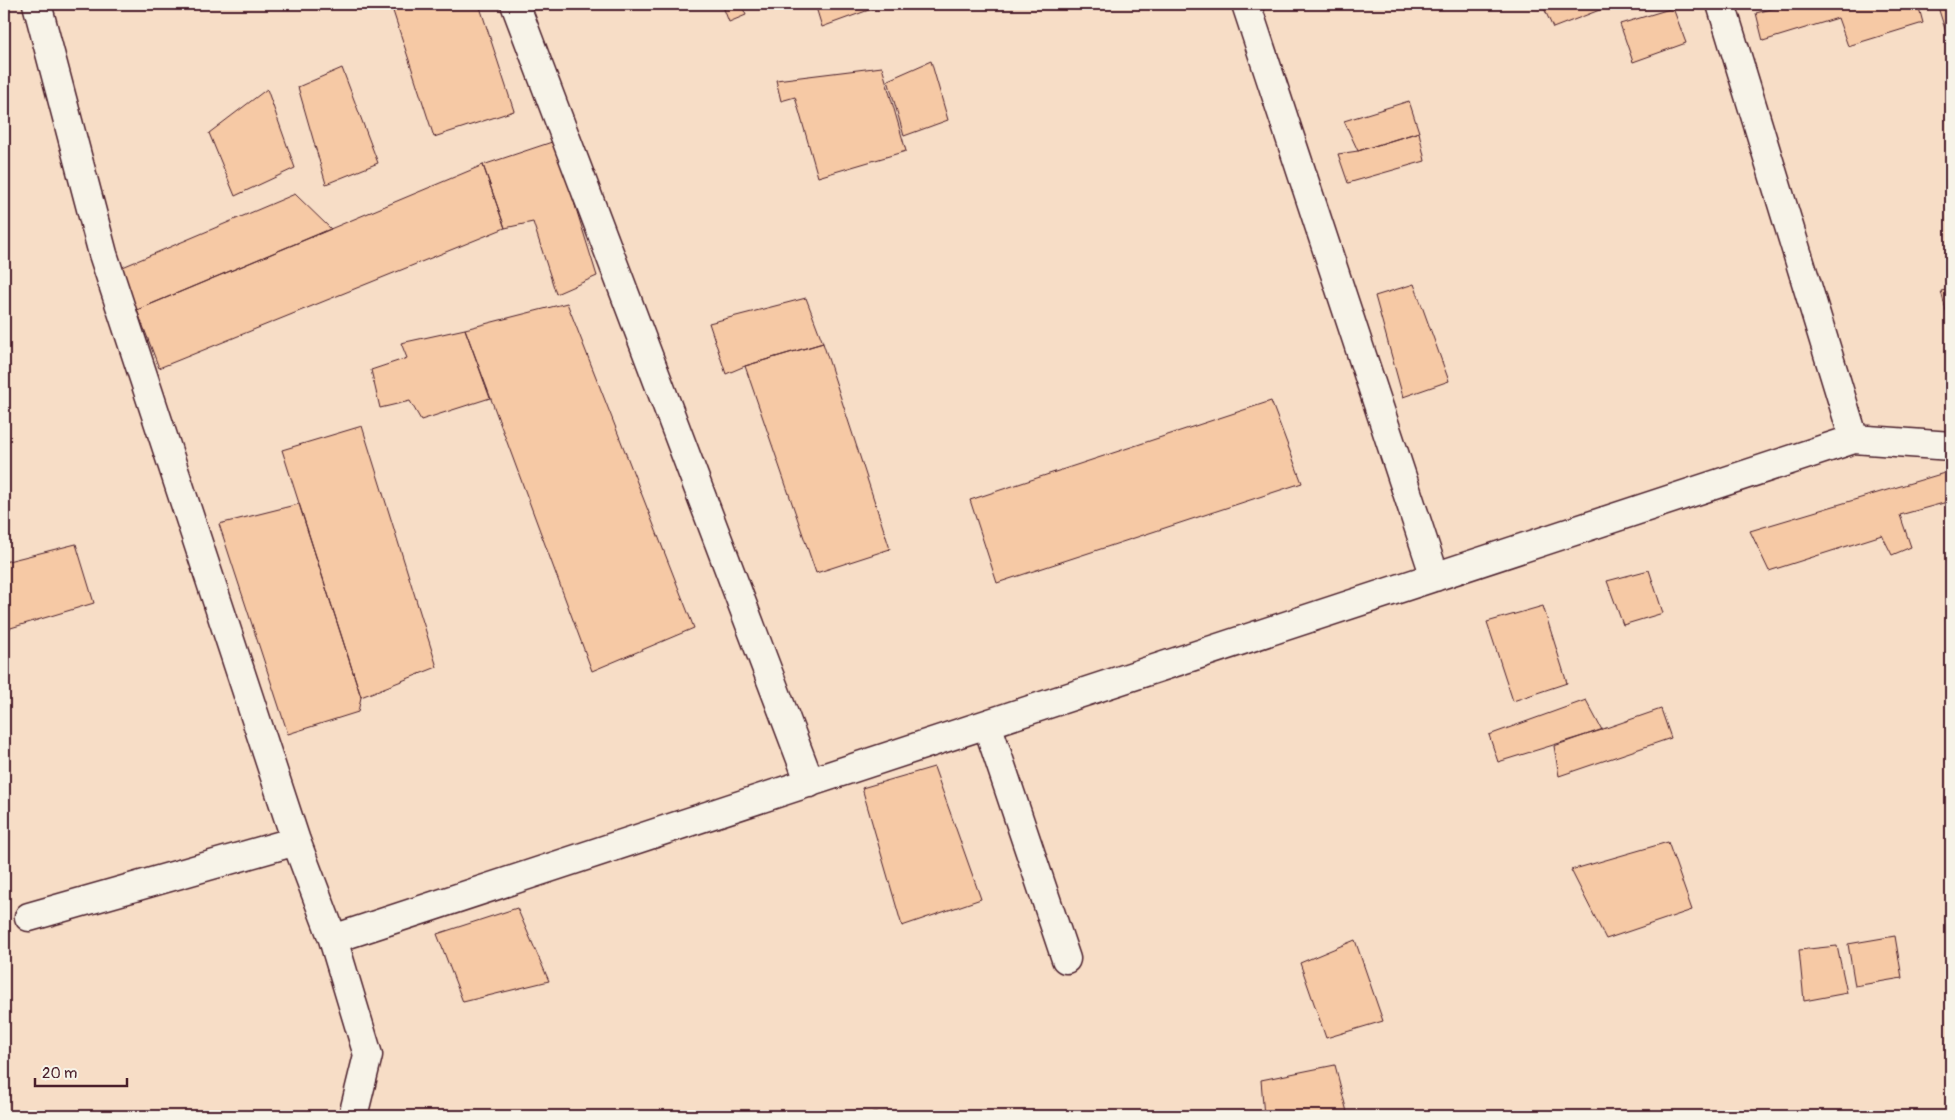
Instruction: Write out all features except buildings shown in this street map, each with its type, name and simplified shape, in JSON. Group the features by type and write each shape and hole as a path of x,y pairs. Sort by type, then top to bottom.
{"street":[{"path":"37,4 103,254 296,842 333,939 368,1055 353,1116"},
{"path":"515,4 810,783"},
{"path":"1246,4 1435,577"},
{"path":"1721,4 1854,439"},
{"path":"333,939 1854,439 1951,446"},
{"path":"987,724 1066,959"},
{"path":"29,917 296,842"}],"shaded area":[{"path":"4,4 1951,4 1951,1116 4,1116"}]}
